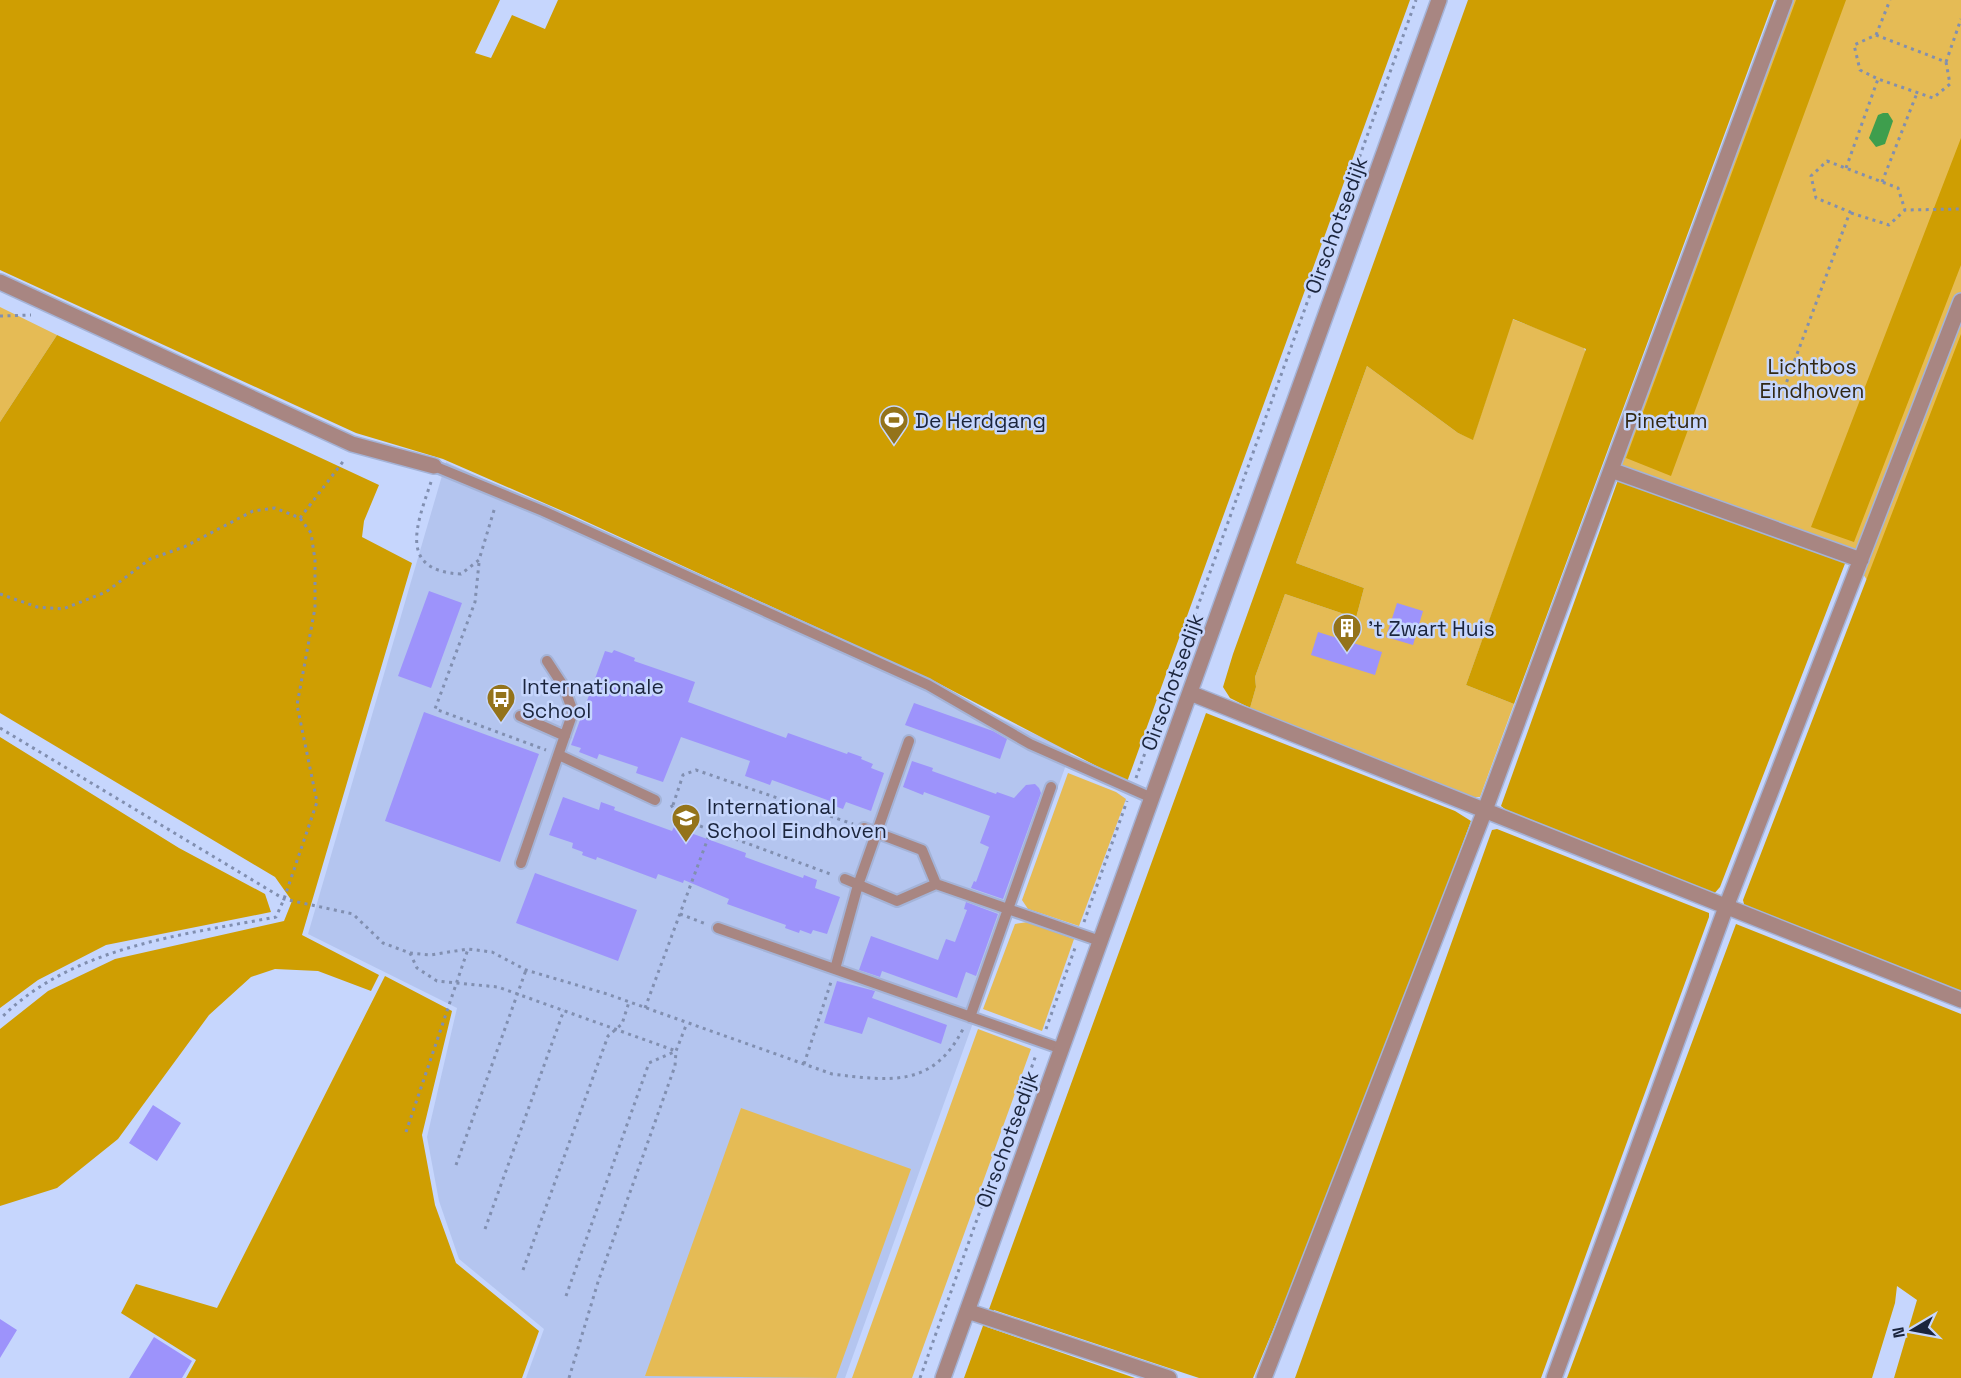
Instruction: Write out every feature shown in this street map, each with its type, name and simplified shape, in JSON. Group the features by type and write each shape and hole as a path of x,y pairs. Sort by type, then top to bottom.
{"street":[{"name":"Oirschotsedijk","path":"943,1378 1439,0"},
{"path":"1264,1378 1485,810 1785,0"},
{"path":"0,282 352,444 440,469"},
{"path":"1554,1378 1726,907 1961,301"},
{"path":"1611,470 1861,560"},
{"path":"1190,693 1961,1000"},
{"path":"967,1311 1169,1378"}],"lane":[{"path":"440,469 928,685 1030,744 1152,798"},
{"path":"521,863 573,712 564,687 547,660"},
{"path":"520,716 565,736"},
{"path":"835,969 858,885 909,741"},
{"path":"559,754 655,800"},
{"path":"970,1017 1051,787"},
{"path":"864,828 922,850 936,884"},
{"path":"845,879 897,901 936,884 1100,941"},
{"path":"718,928 1062,1049"}],"path":[{"path":"920,1378 1416,0"},
{"path":"1890,0 1876,35 1854,45 1860,70 1878,79 1933,98 1950,84 1946,62 1961,19"},
{"path":"1876,35 1946,62"},
{"path":"1846,168 1878,79"},
{"path":"1882,182 1917,93"},
{"path":"1905,210 1898,188 1827,161 1811,176 1816,198 1889,225 1905,210 1961,209"},
{"path":"1784,389 1850,212"},
{"path":"300,518 350,453"},
{"path":"440,469 431,481 417,525 416,546 423,562 441,573 461,574 479,560 495,504 489,489"},
{"path":"0,594 37,607 63,609 106,592 150,559 184,547 253,511 275,507 300,518 311,533 315,560 315,608 297,705 317,802 276,917 189,933 111,952 44,984 0,1019"},
{"path":"479,563 475,602 435,709 559,754"},
{"path":"0,728 284,899 353,914 383,943 410,953 430,955 468,949 492,952 526,969 544,973 832,1074 867,1078 901,1077 929,1070 952,1051 970,1017"},
{"path":"673,805 683,775 696,770 864,828"},
{"path":"655,800 673,805 681,819 845,879"},
{"path":"645,1008 711,830"},
{"path":"680,915 718,928"},
{"path":"406,1132 419,1086 445,1022 455,984 468,949"},
{"path":"410,953 417,968 437,981 498,987 676,1051"},
{"path":"456,1165 526,969"},
{"path":"804,1064 835,969"},
{"path":"523,1270 608,1036 622,1024 628,1002"},
{"path":"485,1228 564,1010"},
{"path":"569,1378 598,1282 675,1066 676,1051 687,1023"},
{"path":"566,1296 650,1064 676,1051"}],"shaded area":[{"path":"1888,113 1893,121 1885,144 1876,147 1869,138 1878,115"},
{"name":"International School Eindhoven","path":"446,462 1071,751 845,1378 526,1378 544,1329 459,1259 439,1201 427,1137 457,1008 308,934"}],"green space":[{"name":"De Herdgang","path":"0,0 500,0 475,53 491,58 512,15 545,29 558,0 1410,0 1127,782 936,682 574,516 443,459 356,433 0,270"},
{"path":"1468,0 1774,0 1514,704 1466,685 1586,349 1513,319 1473,440 1458,433 1367,366 1296,563 1364,588 1356,618 1285,594 1255,677 1256,687 1250,708 1230,698 1223,687 1233,654"},
{"name":"Lichtbos Eindhoven","path":"1794,0 1961,0 1961,718 1848,552 1619,466"},
{"name":"Pinetum","path":"1796,0 1846,0 1671,476 1626,458"},
{"path":"1961,138 1961,265 1854,542 1811,527"},
{"path":"0,307 57,335 0,422"},
{"path":"1512,319 1583,346 1586,353 1466,685 1514,704 1480,797 1470,797 1250,708 1256,687 1255,677 1285,594 1356,618 1364,588 1296,563 1367,366 1458,433 1473,439"},
{"path":"1961,334 1961,993 1745,908 1743,900"},
{"path":"57,335 379,485 364,521 362,537 412,563 302,935 379,975 371,991 318,971 275,969 251,977 209,1015 118,1139 57,1188 0,1206 0,1029 48,991 115,959 284,921 292,901 275,877 0,713 0,422"},
{"path":"1618,480 1846,561 1720,887 1713,895 1510,813 1501,806"},
{"path":"1206,713 1455,811 1471,821 1365,1109 1253,1378 1199,1378 994,1310 987,1327 1135,1378 964,1378"},
{"path":"0,737 179,848 265,894 271,912 106,945 38,980 0,1008"},
{"path":"1068,773 1116,792 1126,799 1079,926 1028,909 1022,900"},
{"path":"1497,829 1709,913 1541,1378 1295,1378 1492,830"},
{"path":"1028,922 1074,939 1042,1031 983,1009 1015,924"},
{"path":"1736,924 1961,1014 1961,1378 1894,1378 1917,1300 1897,1286 1895,1303 1872,1378 1567,1378"},
{"path":"385,976 452,1011 422,1135 435,1205 456,1263 539,1331 522,1378 186,1378 196,1360 121,1313 136,1284 217,1308"},
{"path":"978,1029 1031,1049 912,1378 852,1378"},
{"path":"741,1108 911,1169 836,1378 645,1376"}],"building":[{"path":"429,591 462,603 431,688 398,676"},
{"path":"1397,603 1423,611 1413,645 1386,637"},
{"name":"'t Zwart Huis","path":"1318,632 1382,652 1375,675 1311,655"},
{"path":"614,650 635,658 634,661 695,682 688,702 786,738 788,733 862,757 861,759 873,764 871,768 884,773 871,811 846,802 843,809 829,804 830,801 772,780 770,785 745,776 750,761 681,737 663,782 636,773 638,767 599,754 597,759 579,752 581,748 571,745 605,651 612,653"},
{"path":"914,703 993,731 1007,739 1000,759 905,725"},
{"path":"424,712 539,754 500,862 385,821"},
{"path":"912,761 933,768 932,771 996,794 997,792 1014,798 1026,785 1035,784 1039,788 1041,793 1003,899 971,888 974,881 976,882 989,847 980,843 990,816 924,792 923,795 903,787"},
{"path":"563,797 599,810 601,802 615,807 614,810 672,831 674,827 746,853 745,857 803,878 804,875 817,880 815,888 840,897 827,934 813,930 811,934 800,930 799,933 785,928 786,925 727,904 729,899 684,880 683,883 658,874 656,879 597,857 596,860 582,855 583,852 572,848 573,843 549,835"},
{"path":"535,873 637,910 618,961 516,923"},
{"path":"966,902 998,914 976,976 966,972 957,998 882,971 880,977 859,970 871,936 938,960 946,939 955,942 967,910 964,909"},
{"path":"837,981 875,991 872,998 947,1025 941,1044 868,1017 862,1034 824,1023"},
{"path":"153,1105 181,1123 157,1161 129,1143"},
{"path":"0,1319 17,1330 0,1358"},
{"path":"154,1337 192,1361 182,1378 129,1378"}],"place":[{"name":"De Herdgang","path":"894,446"},
{"name":"'t Zwart Huis","path":"1347,654"},
{"name":"Internationale School","path":"501,724"},
{"name":"International School Eindhoven","path":"686,844"}]}
